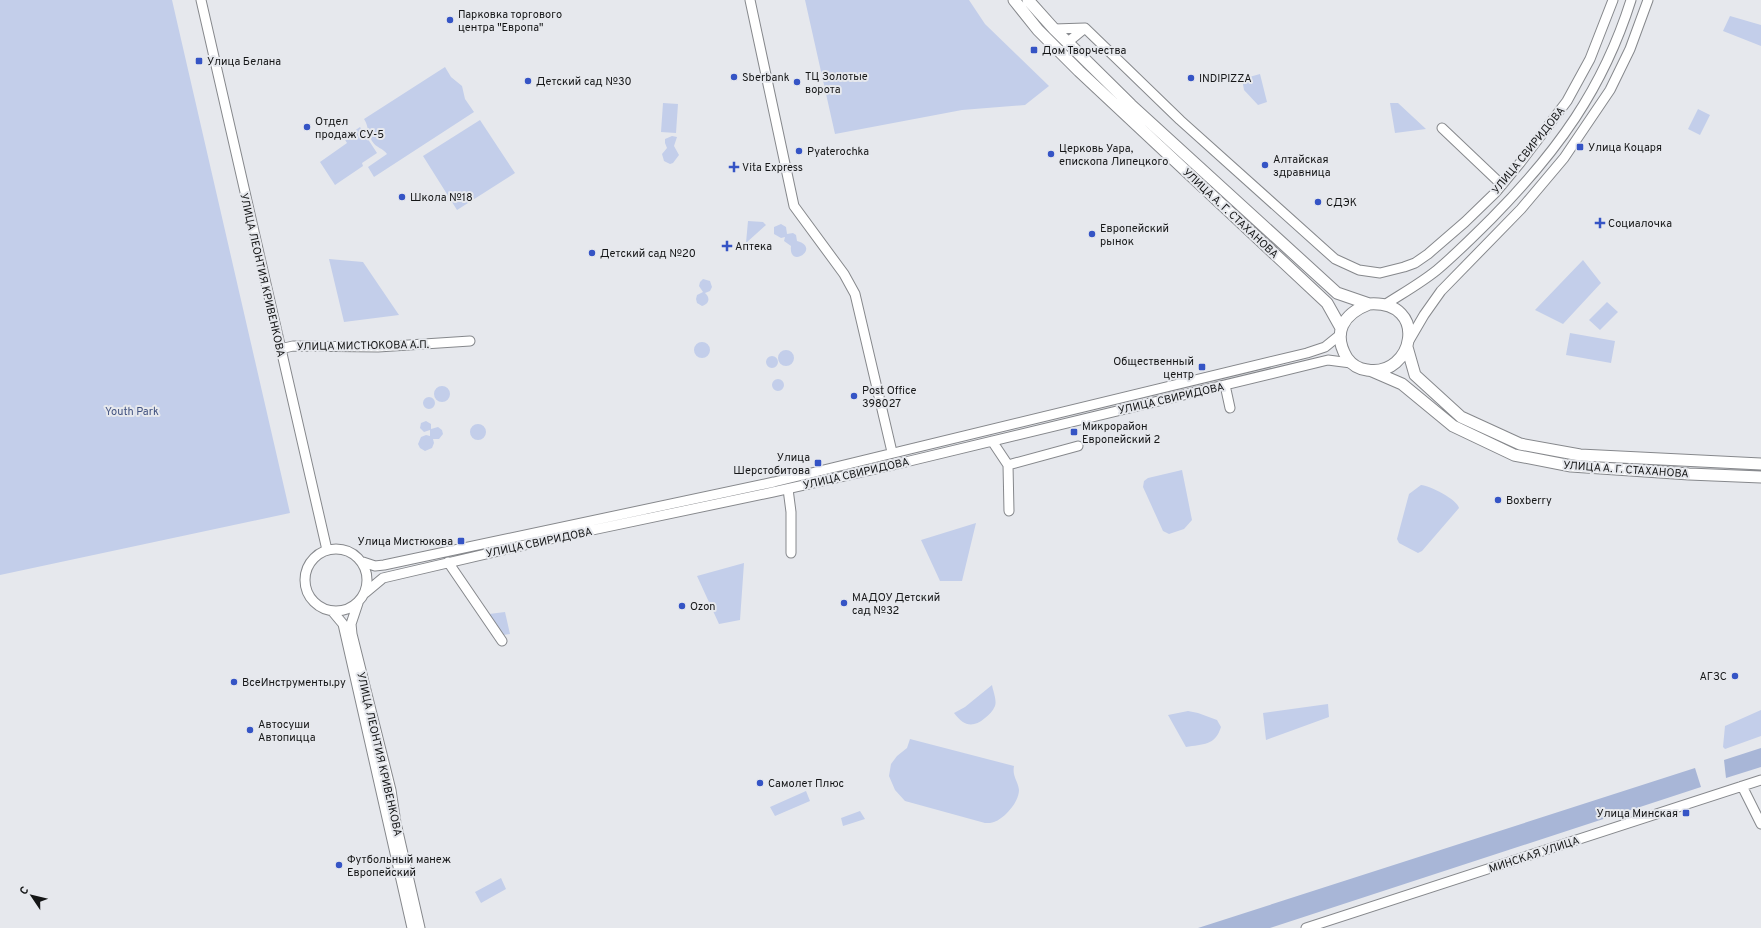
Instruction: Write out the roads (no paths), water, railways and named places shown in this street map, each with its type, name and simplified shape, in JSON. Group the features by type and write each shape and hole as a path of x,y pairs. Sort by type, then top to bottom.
{"main road":[{"name":"УЛИЦА А. Г. СТАХАНОВА","path":"1014,0 1038,30 1078,71 1327,303 1341,331"},
{"name":"УЛИЦА А. Г. СТАХАНОВА","path":"1028,0 1054,29 1131,105 1337,293 1369,304"},
{"path":"1369,304 1386,304 1399,311 1408,323 1408,343 1397,362 1386,369 1372,371 1361,369 1351,363 1342,350 1341,331 1348,315 1356,309 1369,304"},
{"name":"УЛИЦА А. Г. СТАХАНОВА","path":"1408,343 1415,376 1461,417 1520,444 1580,455 1761,464"},
{"name":"УЛИЦА А. Г. СТАХАНОВА","path":"1372,371 1402,384 1453,426 1514,455 1571,466 1761,477"}],"street":[{"name":"УЛИЦА ЛЕОНТИЯ КРИВЕНКОВА","path":"201,0 327,550"},
{"path":"750,0 794,206 844,274 855,294 892,452"},
{"name":"УЛИЦА СВИРИДОВА","path":"1084,28 1180,120 1335,259 1359,270 1380,273 1415,263 1443,243 1502,184 1529,152 1567,101 1590,59 1613,0"},
{"name":"УЛИЦА СВИРИДОВА","path":"1386,304 1436,271 1465,245 1536,171 1572,123 1591,93 1608,62 1631,0"},
{"path":"1408,343 1424,315 1441,291 1527,203 1564,158 1610,90 1630,49 1648,0"},
{"path":"1054,29 1084,28"},
{"path":"1068,42 1084,28"},
{"path":"1442,128 1502,184"},
{"name":"УЛИЦА СВИРИДОВА","path":"363,562 375,566 384,565 774,482 892,452 1307,353 1325,347 1341,331"},
{"name":"УЛИЦА МИСТЮКОВА А.П.","path":"280,349 293,346 378,346 470,341"},
{"name":"УЛИЦА СВИРИДОВА","path":"365,593 383,578 448,562 788,489 1328,360 1351,363"},
{"path":"1225,385 1230,408"},
{"path":"992,441 1008,465 1009,511"},
{"path":"1008,465 1078,446"},
{"path":"788,489 791,512 791,553"},
{"path":"336,548 345,550 357,556 363,562 367,579 365,593 358,603 342,612 332,612 322,609 312,600 306,590 305,578 309,564 318,554 336,548"},
{"path":"448,562 502,641"},
{"name":"УЛИЦА ЛЕОНТИЯ КРИВЕНКОВА","path":"358,603 351,624 352,634 390,790 420,928"},
{"name":"УЛИЦА ЛЕОНТИЯ КРИВЕНКОВА","path":"332,612 343,624 412,928"},
{"name":"МИНСКАЯ УЛИЦА","path":"1306,928 1761,780"},
{"path":"1742,786 1761,824"}],"place":[{"name":"Парковка торгового центра \"Европа\"","path":"450,20"},
{"name":"Дом Творчества","path":"1034,50"},
{"name":"Улица Белана","path":"199,61"},
{"name":"Sberbank","path":"734,77"},
{"name":"INDIPIZZA","path":"1191,78"},
{"name":"Детский сад №30","path":"528,81"},
{"name":"ТЦ Золотые ворота","path":"797,82"},
{"name":"Отдел продаж СУ-5","path":"307,127"},
{"name":"Улица Коцаря","path":"1580,147"},
{"name":"Pyaterochka","path":"799,151"},
{"name":"Церковь Уара, епископа Липецкого","path":"1051,154"},
{"name":"Алтайская здравница","path":"1265,165"},
{"name":"Vita Express","path":"734,167"},
{"name":"Школа №18","path":"402,197"},
{"name":"СДЭК","path":"1318,202"},
{"name":"Социалочка","path":"1600,223"},
{"name":"Европейский рынок","path":"1092,234"},
{"name":"Аптека","path":"727,246"},
{"name":"Детский сад №20","path":"592,253"},
{"name":"Общественный центр","path":"1202,367"},
{"name":"Post Office 398027","path":"854,396"},
{"name":"Микрорайон Европейский 2","path":"1074,432"},
{"name":"Улица Шерстобитова","path":"818,463"},
{"name":"Boxberry","path":"1498,500"},
{"name":"Улица Мистюкова","path":"461,541"},
{"name":"МАДОУ Детский сад №32","path":"844,603"},
{"name":"Ozon","path":"682,606"},
{"name":"АГЗС","path":"1735,676"},
{"name":"ВсеИнструменты.ру","path":"234,682"},
{"name":"Автосуши Автопицца","path":"250,730"},
{"name":"Самолет Плюс","path":"760,783"},
{"name":"Улица Минская","path":"1686,813"},
{"name":"Футбольный манеж Европейский","path":"339,865"}],"park label":[{"name":"Youth Park","path":"132,411"}]}
